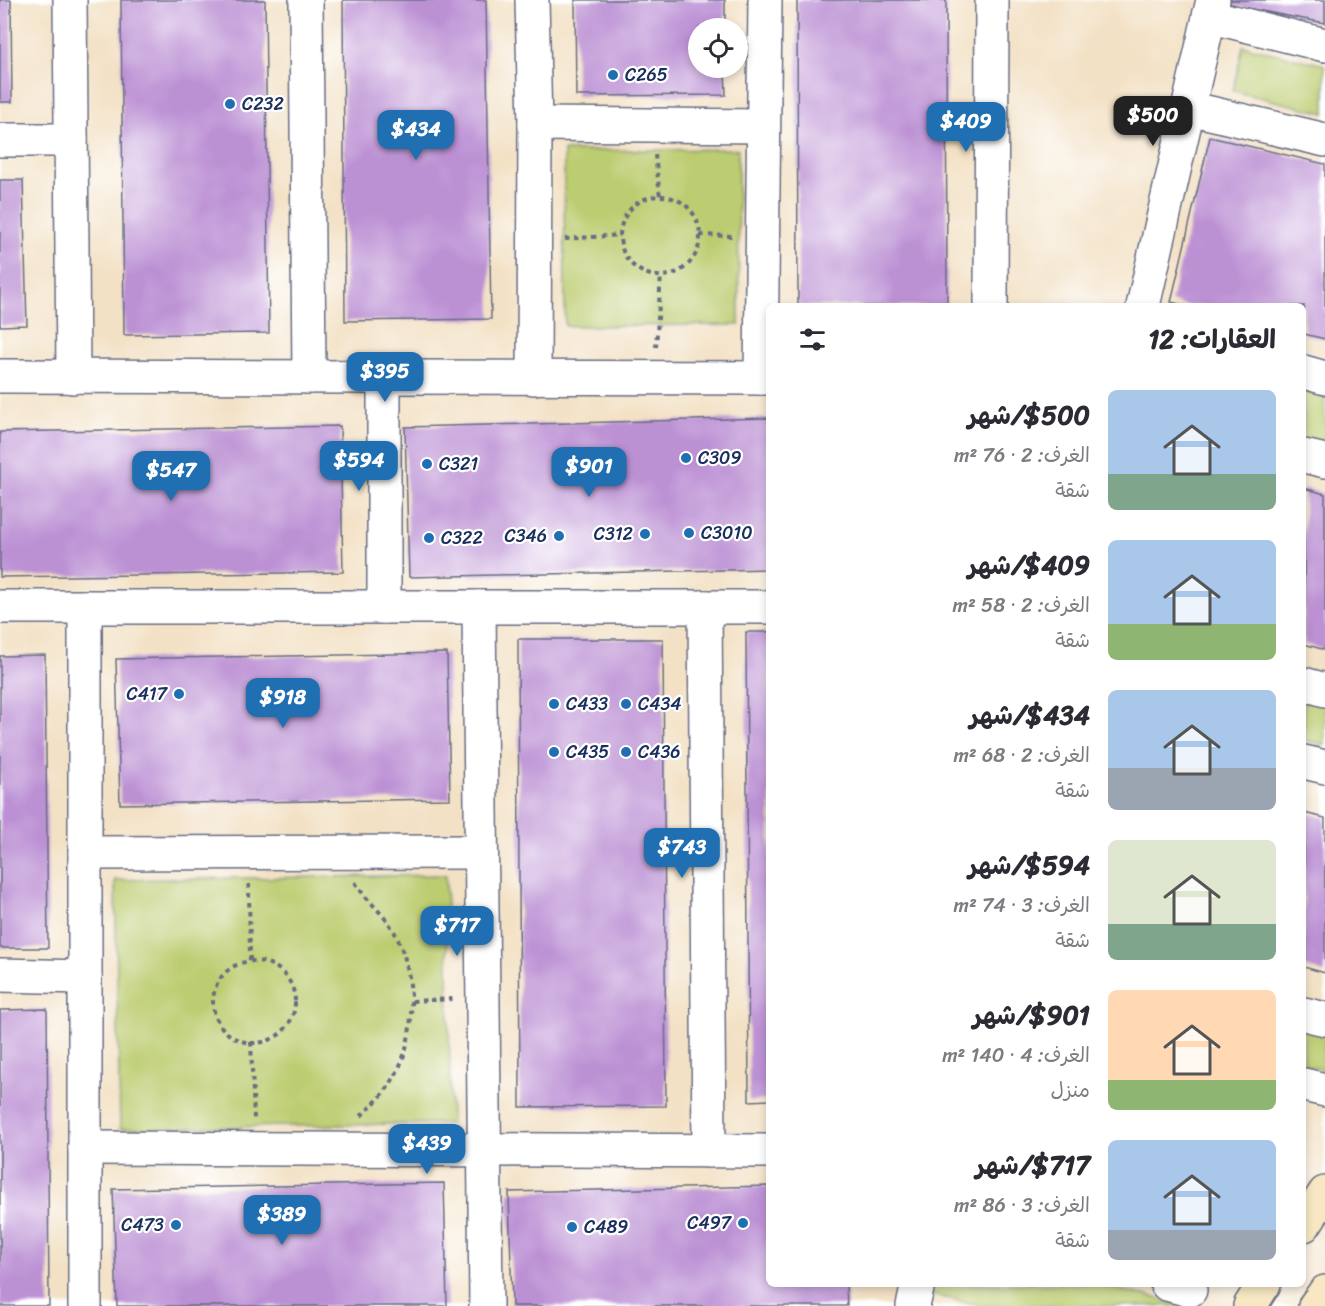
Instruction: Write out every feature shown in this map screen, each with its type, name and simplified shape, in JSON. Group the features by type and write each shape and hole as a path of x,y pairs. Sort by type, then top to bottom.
{"main road":[{"path":"1306,1222 1325,1193"},
{"path":"1250,1306 1262,1287"},
{"path":"1315,1306 1325,1292"}],"street":[{"path":"70,0 73,377"},
{"path":"306,0 309,377"},
{"path":"532,0 535,124 534,378"},
{"path":"0,376 765,378 763,126 765,0"},
{"path":"991,303 992,0"},
{"path":"1144,303 1211,8 1325,45"},
{"path":"1189,108 1325,140"},
{"path":"535,124 763,126"},
{"path":"0,140 71,140"},
{"path":"1306,373 1325,378"},
{"path":"384,377 384,607"},
{"path":"1306,456 1325,461"},
{"path":"0,607 766,607"},
{"path":"85,607 85,1306"},
{"path":"479,607 486,1306"},
{"path":"705,607 709,1151"},
{"path":"1306,685 1325,690"},
{"path":"1306,762 1325,767"},
{"path":"85,853 481,852"},
{"path":"0,975 85,977"},
{"path":"1306,1015 1325,1020"},
{"path":"1306,1085 1325,1090"},
{"path":"85,1148 766,1151"},
{"path":"913,1306 917,1287"}],"path":[{"path":"651,124 660,196"},
{"path":"660,196 672,197 684,203 693,213 700,235 697,250 690,262 680,271 662,275 641,271 630,262 623,251 621,235 627,213 636,204 660,196"},
{"path":"534,241 621,235"},
{"path":"654,378 662,275"},
{"path":"248,852 250,961"},
{"path":"326,1149 382,1096 392,1083 409,1030 412,1001 400,943 394,931 360,890 338,853"},
{"path":"250,961 275,966 285,975 292,987 295,1000 294,1014 277,1036 264,1042 237,1039 226,1031 218,1020 214,1006 219,981 238,964 250,961"},
{"path":"412,1001 483,998"},
{"path":"250,1042 256,1149"}],"green space":[{"path":"1243,46 1325,65 1325,113 1233,91"},
{"path":"738,149 739,325 565,326 564,151"},
{"path":"1306,389 1325,394 1325,448 1306,443"},
{"path":"1306,694 1325,699 1325,745 1306,740"},
{"path":"446,875 451,1123 120,1129 115,880"},
{"path":"1306,1015 1325,1019 1325,1070 1306,1065"},
{"path":"922,1287 1107,1287 1193,1306 984,1306 921,1293"}],"building":[{"path":"0,0 11,0 12,102 0,102"},
{"path":"121,0 265,0 269,333 124,335"},
{"path":"343,0 486,0 491,319 345,321"},
{"path":"575,0 725,0 725,18 688,18 688,78 725,78 726,95 576,96"},
{"path":"797,0 946,0 947,303 798,303"},
{"path":"1226,0 1325,0 1325,23 1225,4"},
{"path":"1210,137 1325,164 1325,339 1306,334 1306,303 1171,302"},
{"path":"0,180 23,180 27,325 0,326"},
{"path":"766,418 766,569 409,577 405,427"},
{"path":"340,426 343,572 0,577 0,432"},
{"path":"1306,489 1325,494 1325,650 1306,645"},
{"path":"746,632 766,632 766,1100 749,1101"},
{"path":"518,639 663,639 666,1106 520,1107"},
{"path":"447,653 450,799 120,804 116,659"},
{"path":"45,655 48,948 0,948 0,656"},
{"path":"1306,813 1325,818 1325,973 1306,968"},
{"path":"47,1009 49,1306 0,1306 0,1010"},
{"path":"444,1183 447,1306 117,1306 113,1189"},
{"path":"766,1186 766,1287 846,1287 847,1306 512,1306 509,1192"}],"place":[{"name":"C265","path":"613,75"},
{"name":"C232","path":"230,104"},
{"name":"C309","path":"686,458"},
{"name":"C321","path":"427,464"},
{"name":"C3010","path":"689,533"},
{"name":"C312","path":"645,534"},
{"name":"C346","path":"559,536"},
{"name":"C322","path":"429,538"},
{"name":"C417","path":"179,694"},
{"name":"C433","path":"554,704"},
{"name":"C434","path":"626,704"},
{"name":"C435","path":"554,752"},
{"name":"C436","path":"626,752"},
{"name":"C497","path":"743,1223"},
{"name":"C473","path":"176,1225"},
{"name":"C489","path":"572,1227"}]}
